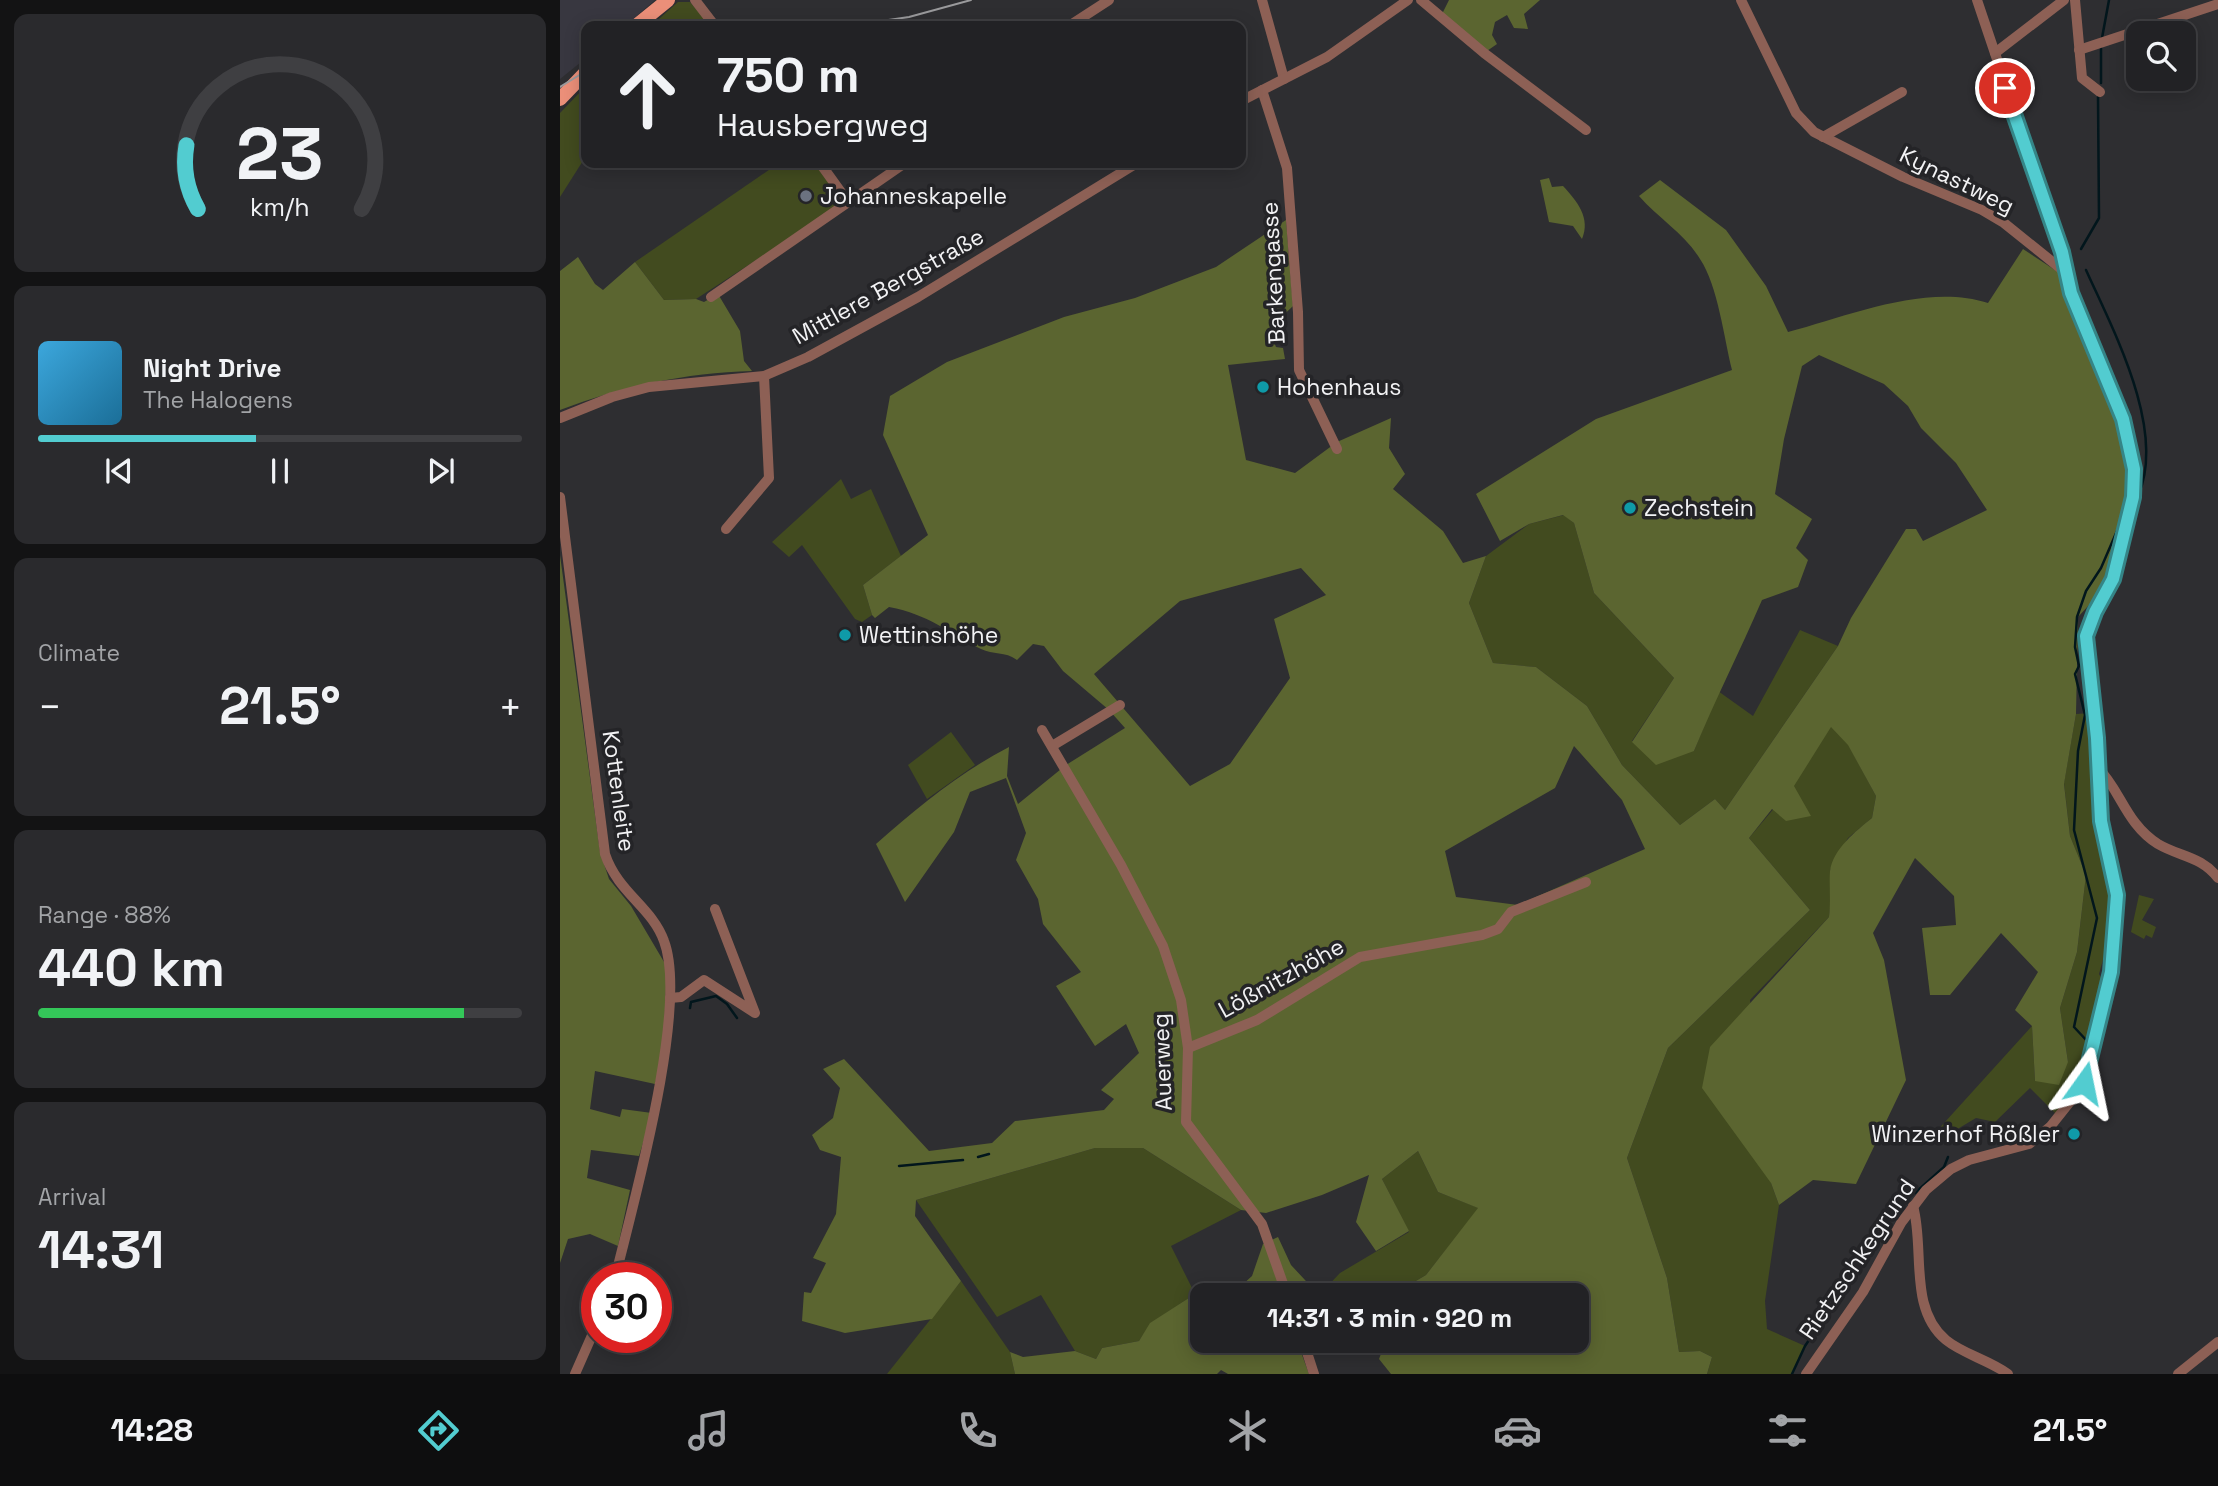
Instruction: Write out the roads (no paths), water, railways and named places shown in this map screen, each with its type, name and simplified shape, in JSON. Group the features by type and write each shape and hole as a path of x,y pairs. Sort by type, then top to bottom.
{"main road":[{"path":"642,21 668,0"},
{"path":"560,99 581,77"}],"street":[{"path":"695,0 711,21"},
{"path":"1077,21 1109,0"},
{"path":"1262,0 1284,79"},
{"path":"1246,98 1327,57 1408,0"},
{"path":"1421,0 1484,53 1586,130"},
{"name":"Kynastweg","path":"1741,0 1796,113 1823,137 1903,177 1982,210 2004,223 2065,272"},
{"name":"Rietzschkegrund","path":"1806,1374 1863,1292 1913,1206 1951,1169 1969,1160 2029,1144 2050,1128 2084,1083 2111,972 2117,895 2101,821 2086,636 2091,619 2113,579 2133,497 2134,469 2123,419 2065,272 2062,252 1977,0"},
{"path":"1996,53 2064,0"},
{"path":"2075,0 2082,78 2100,92"},
{"path":"2079,50 2218,4"},
{"name":"Barkengasse","path":"1262,90 1287,168 1298,312 1299,370 1337,449"},
{"path":"1823,137 1902,92"},
{"path":"824,168 848,202"},
{"path":"711,297 898,168"},
{"name":"Mittlere Bergstraße","path":"560,418 611,397 649,387 764,376 895,311 1129,168"},
{"path":"726,529 769,478 764,376"},
{"name":"Kottenleite","path":"560,498 605,854 618,882 649,915 664,939 669,959 670,998 654,1108 619,1262"},
{"path":"1052,746 1120,705"},
{"name":"Auerweg","path":"1042,730 1121,865 1163,946 1181,1000 1188,1048 1186,1122 1262,1224 1283,1283"},
{"path":"2098,768 2105,775 2129,817 2157,843 2196,858 2218,878"},
{"name":"Lößnitzhöhe","path":"1188,1048 1258,1020 1360,957 1482,935 1498,929 1511,912 1586,882"},
{"path":"670,998 681,997 704,980 755,1013 715,909"},
{"path":"735,1002 746,989"},
{"path":"1913,1206 1917,1258 1932,1323 1947,1341 1990,1361 2008,1374"},
{"path":"2178,1374 2218,1342"},
{"path":"575,1374 584,1353"},
{"path":"1307,1353 1314,1374"}],"waterway":[{"path":"2102,38 2109,0"},
{"path":"2101,48 2101,83"},
{"path":"2081,249 2099,218 2098,97"},
{"path":"2086,270 2122,350 2141,411 2146,441 2145,470 2138,496"},
{"path":"2082,1075 2088,1042 2074,1027 2097,918 2074,830 2078,751 2085,715 2075,674 2079,666 2075,647 2077,617 2086,591 2101,568 2123,517"},
{"path":"690,1008 691,1002 716,996 727,1004 737,1018"},
{"path":"978,1157 989,1154"},
{"path":"1907,1191 1915,1193 1944,1167 1948,1157"},
{"path":"899,1166 963,1160"},
{"path":"1792,1374 1805,1346 1868,1252"}],"tram line":[{"path":"881,21 909,17 971,0"},
{"path":"560,87 581,74"}],"place":[{"name":"Johanneskapelle","path":"806,196"},
{"name":"Hohenhaus","path":"1263,387"},
{"name":"Zechstein","path":"1630,508"},
{"name":"Wettinshöhe","path":"845,635"},
{"name":"Winzerhof Rößler","path":"2074,1134"}]}
